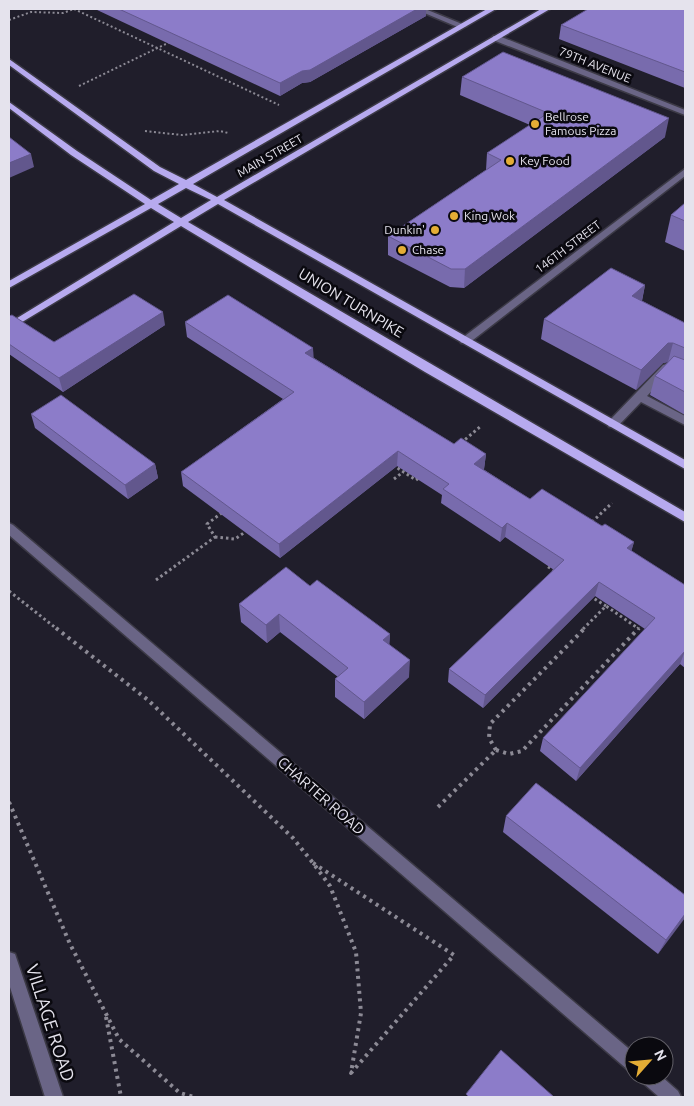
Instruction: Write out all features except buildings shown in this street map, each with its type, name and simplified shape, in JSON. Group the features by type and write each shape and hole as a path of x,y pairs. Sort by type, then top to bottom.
{"main road":[{"name":"MAIN STREET","path":"9,285 492,9"},
{"name":"MAIN STREET","path":"9,327 182,221 546,9"},
{"name":"UNION TURNPIKE","path":"9,61 156,169 219,200 685,466"},
{"name":"UNION TURNPIKE","path":"9,104 74,154 150,203 685,518"}],"street":[{"path":"419,9 463,26"},
{"name":"79TH AVENUE","path":"496,38 685,113"},
{"name":"146TH STREET","path":"465,341 685,172"},
{"path":"612,424 667,368 685,378"},
{"path":"639,396 683,418"},
{"name":"CHARTER ROAD","path":"9,528 624,1055"},
{"name":"VILLAGE ROAD","path":"9,960 54,1097"},
{"path":"659,1086 672,1097"}],"path":[{"path":"9,20 31,12 64,13 74,9 287,109"},
{"path":"78,86 172,41"},
{"path":"143,131 182,135 220,131 229,134"},
{"path":"460,444 482,426"},
{"path":"386,461 416,480 423,474"},
{"path":"394,479 403,472"},
{"path":"586,528 612,503"},
{"path":"215,537 207,524 229,507"},
{"path":"156,580 215,537 235,539 250,528"},
{"path":"553,559 547,566 562,576"},
{"path":"9,591 148,700 293,838 312,863 330,886 356,952 361,1013 351,1073 454,955 312,863"},
{"path":"584,591 640,628 522,751 509,754 496,750 490,743 488,735 490,724 606,606"},
{"path":"438,807 496,750"},
{"path":"9,802 70,944 119,1039 180,1093 194,1097"},
{"path":"104,1012 121,1097"}],"place":[{"name":"Bellrose Famous Pizza","path":"535,124"},
{"name":"Key Food","path":"510,161"},
{"name":"King Wok","path":"454,216"},
{"name":"Dunkin'","path":"435,230"},
{"name":"Chase","path":"402,250"}]}
